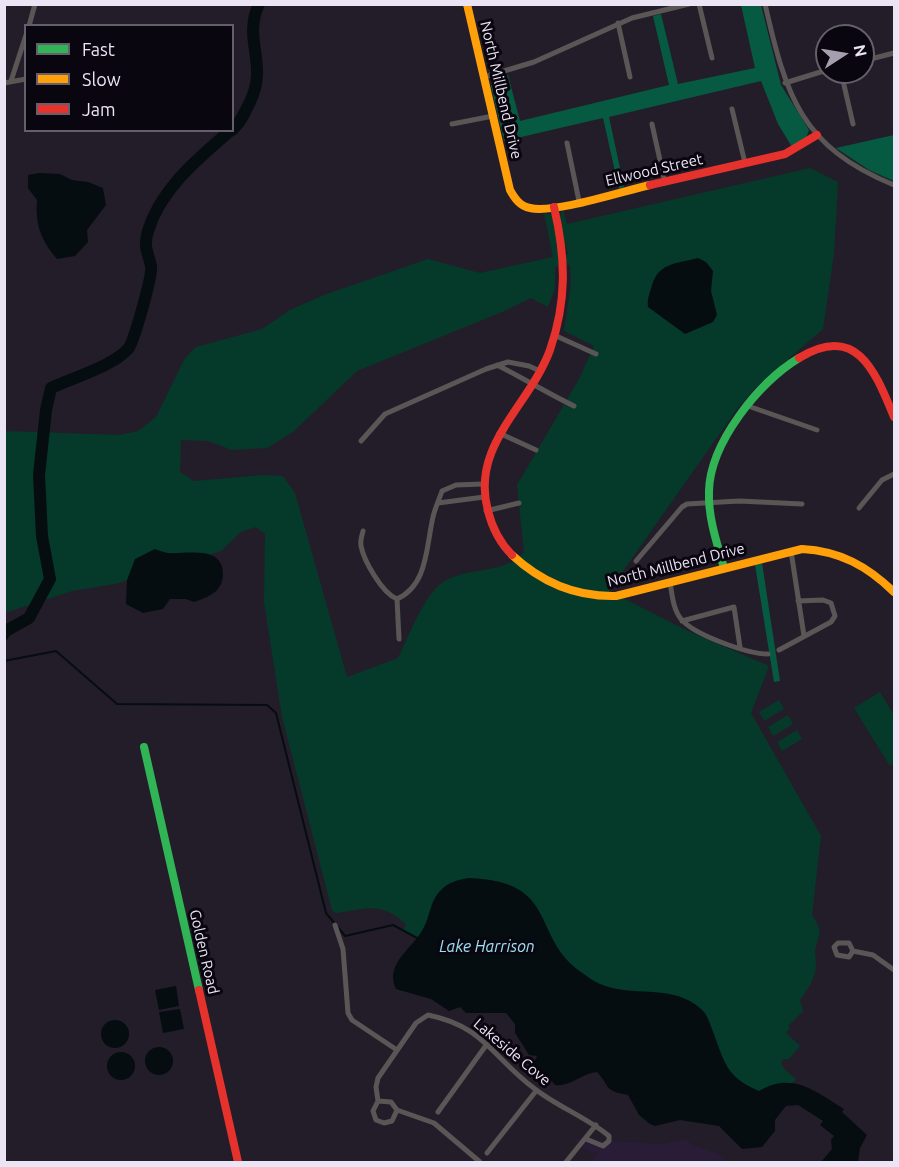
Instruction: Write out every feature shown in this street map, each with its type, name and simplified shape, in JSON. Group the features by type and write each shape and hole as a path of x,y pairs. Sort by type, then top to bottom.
{"street":[{"path":"29,24 35,4"},
{"name":"North Millbend Drive","path":"467,4 508,182"},
{"path":"484,77 534,62 618,23 689,4"},
{"path":"699,4 712,58"},
{"path":"765,4 785,84 795,105 817,135 850,164 894,185"},
{"path":"618,23 630,77"},
{"path":"8,82 24,40"},
{"path":"875,57 894,53"},
{"path":"785,84 815,74"},
{"path":"8,82 24,79"},
{"path":"844,84 853,124"},
{"path":"732,109 746,163"},
{"path":"452,124 493,116"},
{"path":"652,124 665,183"},
{"name":"Ellwood Street","path":"508,182 514,200 522,207 537,210 665,183 785,154 817,135"},
{"path":"567,143 579,201"},
{"name":"North Millbend Drive","path":"554,207 567,270 561,313 540,371 499,433 488,462 483,484 486,511 495,531 516,559 528,569 575,592 599,597 616,596 790,551 817,549 842,554 864,565 894,592"},
{"path":"554,335 596,354"},
{"path":"724,568 708,501 715,461 748,406 777,374 813,349 833,345 849,348 864,357 870,365 894,417"},
{"path":"361,441 377,421 395,408 497,365 520,363 540,371"},
{"path":"497,365 574,406"},
{"path":"748,406 817,429"},
{"path":"499,433 536,450"},
{"path":"860,508 882,480 894,474"},
{"path":"397,599 412,589 422,573 433,514 441,491 456,485 483,484"},
{"path":"438,503 484,497"},
{"path":"636,561 682,507 708,501 802,504"},
{"path":"486,511 519,503"},
{"path":"363,531 361,545 378,582 389,596 397,599"},
{"path":"790,551 804,636"},
{"path":"670,582 677,613 682,621 696,631 740,647 768,654"},
{"path":"397,599 399,639"},
{"path":"779,650 831,622 835,616 831,603 823,600 798,601"},
{"path":"682,621 734,607 740,647"},
{"name":"Golden Road","path":"144,747 238,1162"},
{"path":"335,925 343,949 348,1013 352,1020 397,1050"},
{"path":"853,951 873,955 894,970"},
{"name":"Lakeside Cove","path":"378,1101 376,1087 378,1078 416,1023 428,1015 460,1024 487,1044 536,1091 596,1125"},
{"path":"438,1112 487,1044"},
{"path":"487,1153 536,1091"},
{"path":"397,1110 392,1121 380,1122 373,1111 378,1101 391,1101 397,1110 434,1123 480,1162"},
{"path":"566,1162 596,1125 609,1136 606,1144 599,1145 586,1139"}],"shaded area":[{"path":"573,1139 662,1144 684,1139 695,1146 716,1153 728,1162 591,1162 598,1152 587,1151"}],"green space":[{"path":"741,5 761,5 781,85 809,130 806,138 792,147 778,124 761,81 609,117 624,187 619,189 603,118 504,141 491,82 508,75 520,121 669,85 653,16 661,14 678,84 755,68"},
{"path":"894,135 894,181 869,170 836,148"},
{"path":"810,168 838,182 834,254 823,329 755,388 737,409 609,591 688,631 769,666 751,713 821,836 812,915 820,933 815,951 816,970 811,984 800,1000 803,1011 788,1026 790,1028 786,1033 800,1046 789,1059 783,1059 781,1063 785,1070 796,1079 781,1098 772,1103 526,995 403,930 406,924 388,912 373,908 336,913 332,910 282,717 264,602 265,534 256,527 241,532 221,551 115,584 72,591 5,613 4,431 120,435 138,431 156,417 185,358 196,347 262,329 290,310 324,295 428,259 480,273 553,257 544,213 552,215 561,255 568,254 559,218 563,209 567,224","holes":["570,265 571,283 564,331 594,346 579,379 517,485 524,552 506,565 462,574 442,583 423,607 398,658 347,677 295,493 283,476 264,475 194,481 180,472 181,440 208,441 232,450 267,448 293,432 357,371 531,298 548,307 555,288 555,267"]},
{"path":"762,563 780,681 774,682 755,565"},
{"path":"880,692 894,715 894,763 890,766 854,708"},
{"path":"779,700 784,709 764,721 759,712"},
{"path":"788,715 793,724 773,736 768,727"},
{"path":"797,730 802,739 782,751 777,742"}],"water":[{"path":"60,174 72,180 88,182 103,188 106,205 87,230 88,242 75,256 57,259 43,239 38,225 37,200 28,188 28,175"},
{"path":"698,258 706,262 713,271 711,291 717,315 713,322 685,334 648,307 648,300 654,280 663,269 675,263"},
{"path":"155,549 168,553 198,553 213,556 219,560 222,567 223,576 220,587 209,596 194,602 186,599 170,599 163,609 143,613 126,604 127,580 135,559"},
{"name":"Lake Harrison","path":"469,878 498,881 518,889 531,900 540,913 565,958 600,984 625,990 678,996 701,1009 708,1018 727,1066 739,1080 748,1086 759,1091 771,1085 793,1083 813,1090 844,1109 842,1112 867,1135 860,1148 858,1162 821,1162 832,1149 831,1140 834,1136 820,1125 823,1121 798,1105 786,1106 775,1120 775,1131 762,1147 742,1149 719,1126 680,1120 655,1126 639,1115 628,1095 608,1088 597,1072 560,1085 555,1085 551,1080 548,1083 541,1080 533,1065 537,1056 529,1055 515,1033 515,1024 506,1013 466,1013 460,1007 449,1011 431,999 396,989 393,980 397,964 423,929 437,895 450,883"},
{"path":"176,986 179,1006 159,1010 155,990"},
{"path":"180,1009 184,1029 163,1033 159,1012"},
{"path":"115,1020 125,1024 129,1034 125,1044 115,1048 105,1044 101,1034 105,1024"},
{"path":"159,1047 169,1051 173,1061 169,1071 159,1075 149,1071 145,1061 149,1051"},
{"path":"121,1052 131,1056 135,1066 131,1076 121,1080 111,1076 107,1066 111,1056"}],"waterway":[{"path":"234,128 250,102 255,88 257,64 253,29 259,4"},
{"path":"4,632 29,618 50,579 42,536 39,475 46,410 51,388 113,361 128,349 138,322 151,272 146,242 154,215 182,175 229,132"},
{"path":"4,634 8,637 4,641"},
{"path":"4,661 56,651 117,704 267,705 276,713 326,913 345,936 393,925 419,939"}],"traffic: fast":[{"path":"724,568 709,501 712,472 718,453 727,434 753,398 768,382 799,358"},
{"path":"144,747 199,990"}],"traffic: slow":[{"path":"467,4 510,190 518,202 530,208 555,208 650,185"},
{"path":"512,555 535,573 560,586 587,594 616,596 802,549 816,550 841,557 863,567 894,592"}],"traffic: jam":[{"path":"650,185 785,154 817,135"},
{"path":"512,555 497,534 488,511 485,487 487,466 504,427 541,371 556,332 563,279 561,244 554,207"},
{"path":"799,358 819,349 836,346 850,349 871,369 894,417"},
{"path":"199,990 238,1162"}]}
